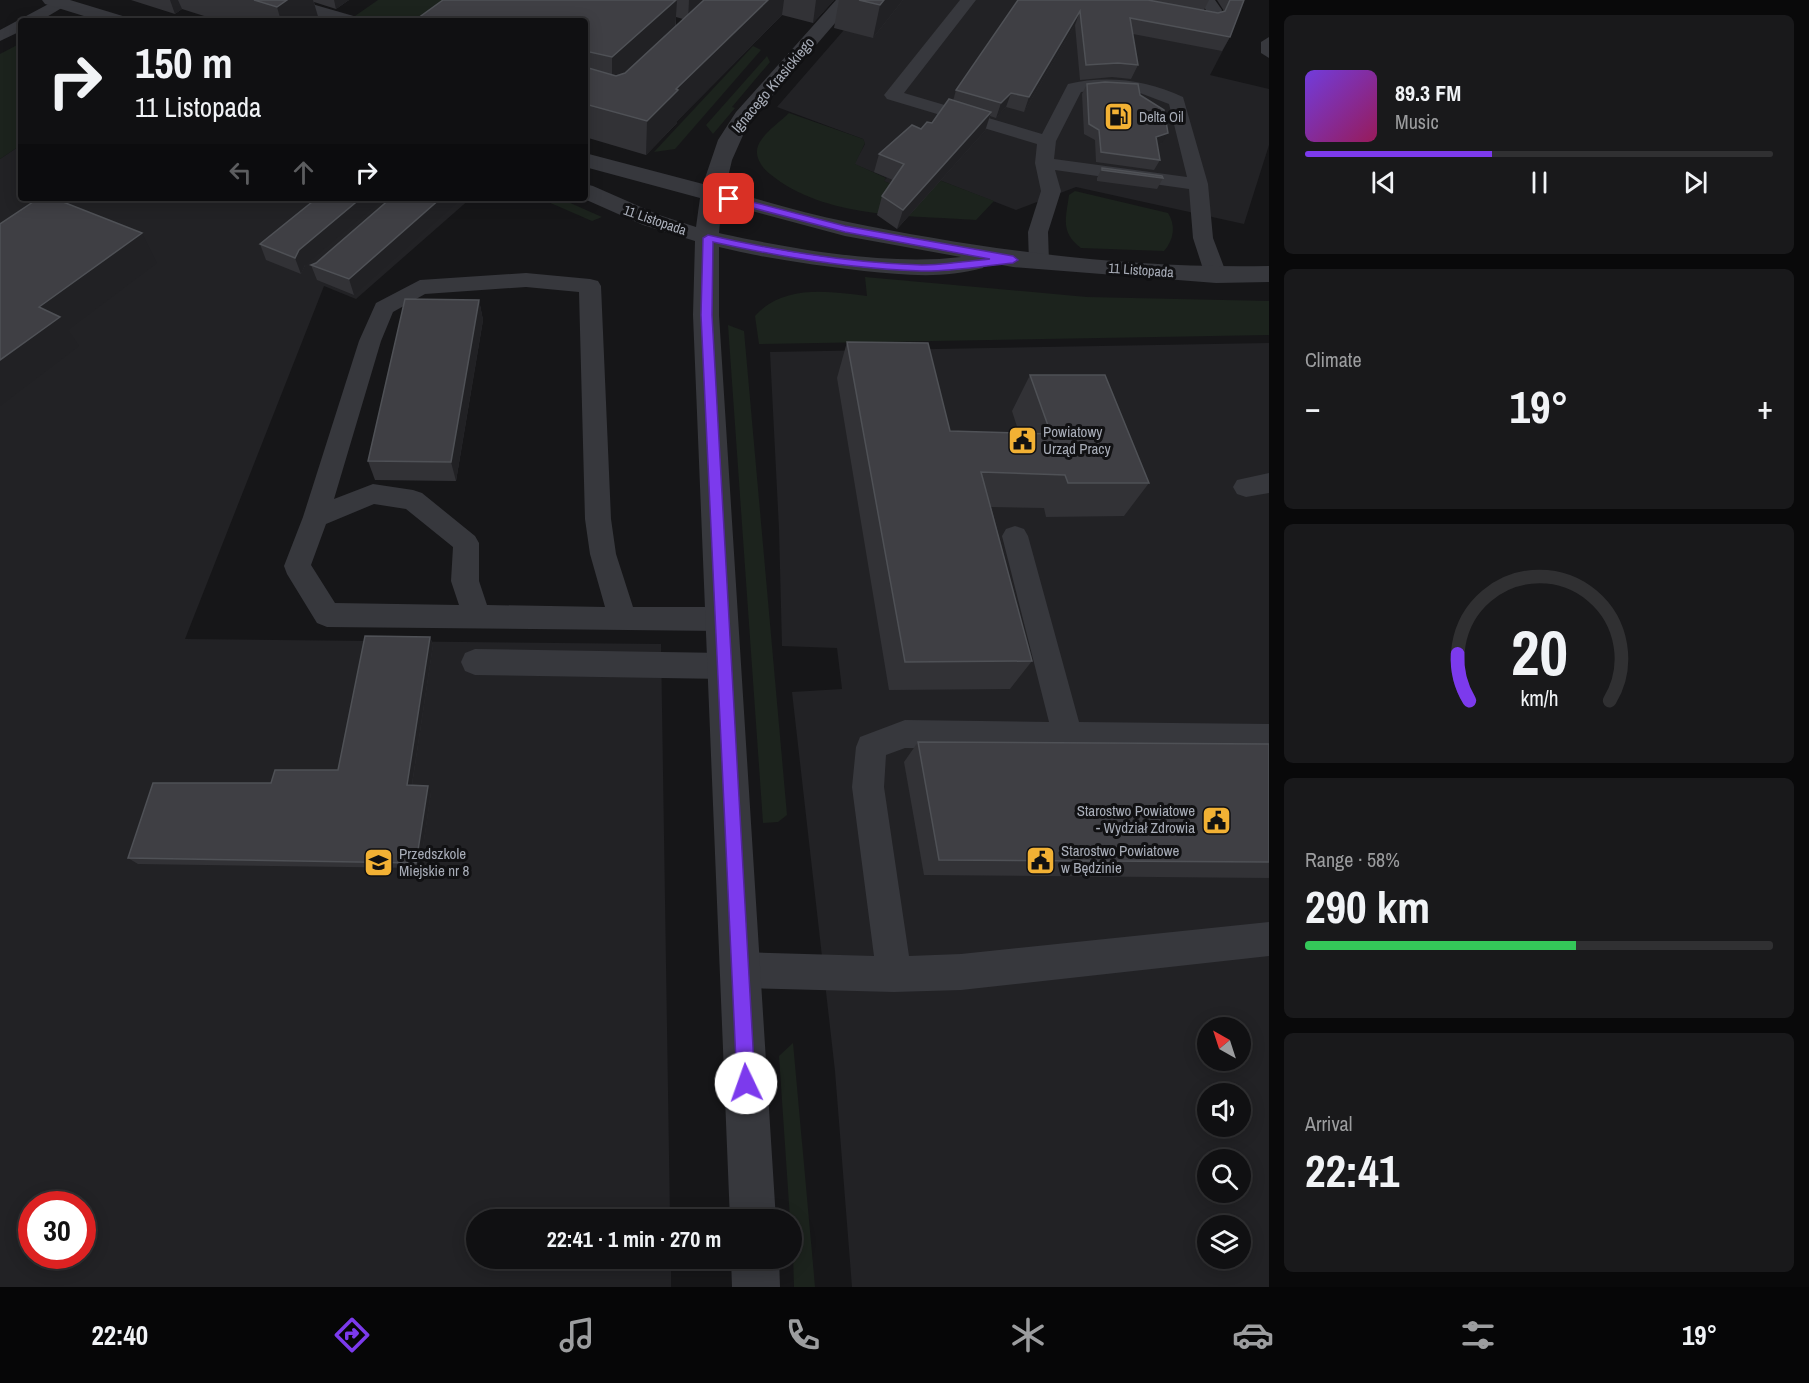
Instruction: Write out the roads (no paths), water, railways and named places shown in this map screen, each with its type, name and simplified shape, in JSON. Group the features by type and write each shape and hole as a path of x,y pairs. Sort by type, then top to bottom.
{"street":[{"path":"278,0 347,17"},
{"name":"Ignacego Krasickiego","path":"752,1209 706,315 708,238 714,181 734,130 764,92 846,0"},
{"path":"57,2 109,18"},
{"name":"11 Listopada","path":"588,161 845,229 1013,260 1216,275 1269,274"},
{"name":"11 Listopada","path":"588,192 626,211 708,238 758,249 834,261 923,268 1013,260"},
{"path":"755,1269 756,1287"}],"lane":[{"path":"968,0 893,94 1047,141"},
{"path":"1169,12 1211,20 1214,10 1208,0"},
{"path":"33,18 57,2"},
{"path":"0,36 18,27"},
{"path":"1269,42 1269,53"},
{"path":"1039,262 1038,232 1051,191 1044,163 1047,141 1074,88 1096,83 1161,92 1177,101 1198,184 1203,238 1216,275"},
{"path":"1044,163 1198,184"},
{"path":"623,620 603,554 598,519 590,286 526,280 420,286 384,308 370,341 316,517 297,566 327,615 623,620 722,619"},
{"path":"316,517 373,494 413,500 466,543 465,582 476,616"},
{"path":"1015,536 1068,736"},
{"path":"475,662 724,666"},
{"path":"894,974 868,787 871,747 905,734 1269,738"},
{"path":"741,970 894,974 961,972 1269,939"}],"place":[{"name":"Delta Oil","path":"1118,117"},
{"name":"Powiatowy Urząd Pracy","path":"1022,441"},
{"name":"Starostwo Powiatowe - Wydział Zdrowia","path":"1216,820"},
{"name":"Starostwo Powiatowe w Będzinie","path":"1040,860"},
{"name":"Przedszkole Miejskie nr 8","path":"378,863"}]}
